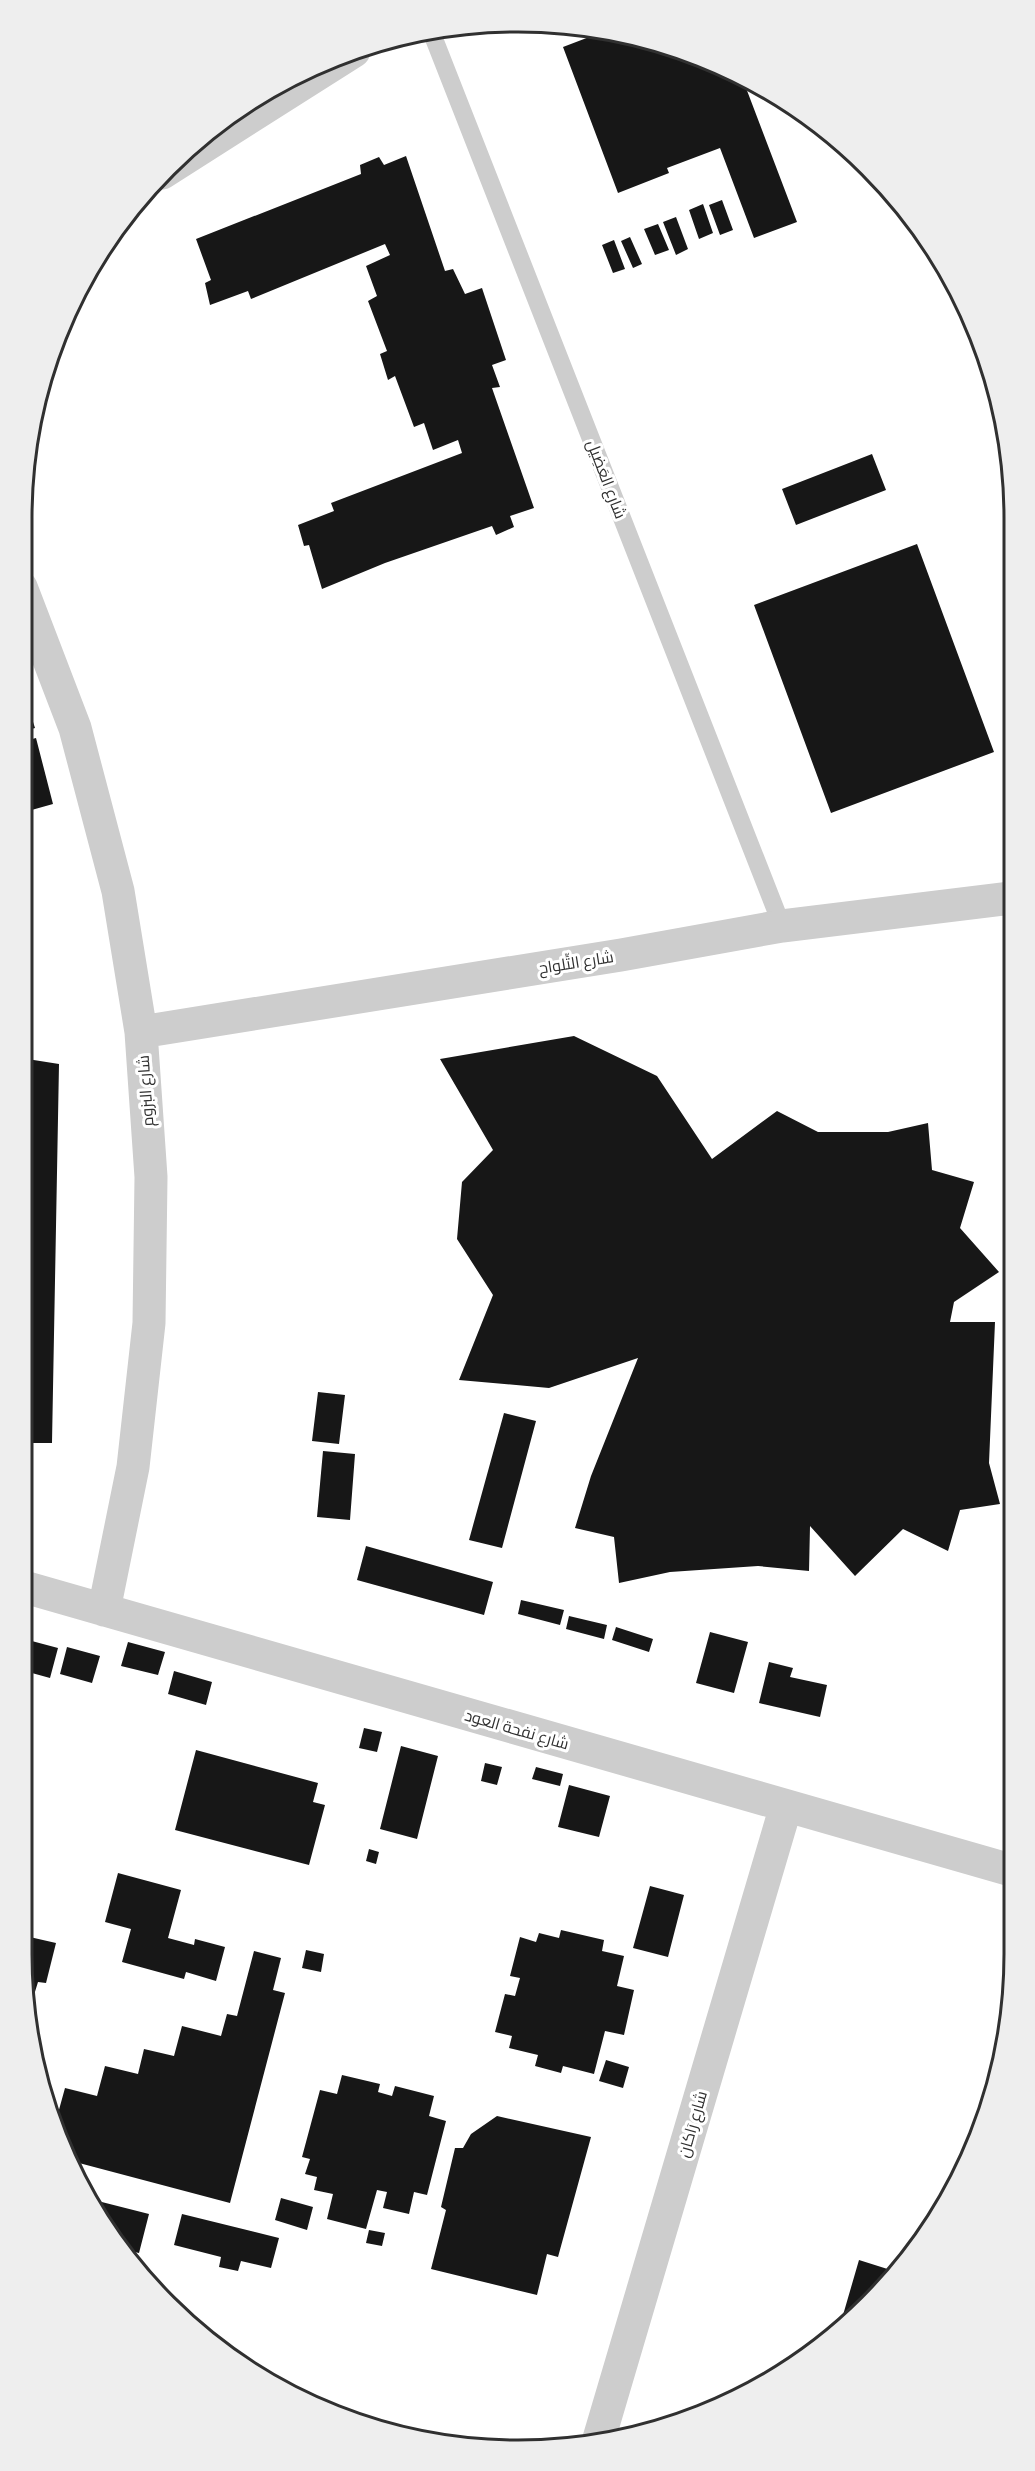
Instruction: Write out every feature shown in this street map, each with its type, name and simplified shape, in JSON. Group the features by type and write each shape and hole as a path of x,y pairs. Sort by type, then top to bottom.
{"street":[{"path":"205,146 312,78"},
{"name":"شارع البزوم","path":"32,616 78,738 118,891 141,1032 151,1177 149,1323 133,1467 104,1610"},
{"name":"شارع التِّلواح","path":"141,1032 610,957 782,926 1004,899"},
{"name":"شارع نفحة العود","path":"32,1589 1004,1868"},
{"name":"شارع رَاكان","path":"601,2432 786,1806"}],"lane":[{"name":"شارع العَضِيل","path":"434,39 782,926"}],"building":[{"path":"589,37 643,48 703,68 747,90 797,222 754,238 720,148 667,168 669,173 618,193 563,47"},
{"path":"406,156 445,271 453,269 465,294 482,288 506,360 492,365 500,387 492,388 534,508 510,516 514,527 496,535 492,526 385,563 322,589 309,545 304,546 298,525 334,511 331,503 462,453 458,440 433,450 424,423 414,427 395,376 388,380 380,354 387,351 368,301 377,296 366,266 390,255 385,244 251,299 248,291 210,305 205,283 211,280 196,239 361,174 360,165 379,157 384,165"},
{"path":"722,200 733,230 720,235 709,205"},
{"path":"703,204 713,233 699,239 689,210"},
{"path":"676,217 688,249 676,255 663,222"},
{"path":"658,224 669,250 655,255 644,229"},
{"path":"630,237 642,264 633,268 621,241"},
{"path":"614,240 625,269 613,273 602,245"},
{"path":"872,454 886,490 796,525 782,489"},
{"path":"917,544 994,752 831,813 754,605"},
{"path":"36,738 53,804 32,810 32,739"},
{"path":"574,1036 657,1076 712,1159 777,1111 818,1132 888,1132 928,1123 932,1170 974,1182 960,1228 999,1272 954,1302 950,1322 995,1322 989,1463 1000,1504 960,1510 948,1551 903,1529 855,1576 810,1526 809,1571 758,1566 670,1572 619,1583 614,1537 575,1528 591,1476 638,1358 549,1388 459,1380 493,1295 457,1239 462,1182 493,1150 440,1059"},
{"path":"32,1060 59,1064 52,1443 32,1443"},
{"path":"318,1392 345,1395 339,1444 312,1441"},
{"path":"504,1413 536,1421 502,1548 469,1540"},
{"path":"323,1451 355,1454 350,1520 317,1517"},
{"path":"366,1546 493,1582 484,1615 357,1580"},
{"path":"521,1600 564,1610 560,1625 518,1614"},
{"path":"569,1616 607,1625 604,1639 566,1629"},
{"path":"616,1627 653,1639 649,1652 612,1640"},
{"path":"710,1632 748,1642 734,1693 696,1683"},
{"path":"32,1641 58,1648 50,1678 32,1673"},
{"path":"128,1642 165,1652 158,1675 121,1666"},
{"path":"67,1647 100,1656 92,1683 60,1674"},
{"path":"769,1662 793,1668 790,1677 827,1685 820,1717 759,1703"},
{"path":"174,1671 212,1682 206,1705 168,1694"},
{"path":"364,1728 382,1732 377,1752 359,1748"},
{"path":"401,1746 438,1756 417,1839 380,1829"},
{"path":"196,1750 318,1783 313,1802 325,1805 309,1865 175,1830"},
{"path":"485,1763 502,1767 497,1785 481,1781"},
{"path":"536,1767 563,1774 560,1786 532,1779"},
{"path":"569,1785 610,1796 599,1837 558,1827"},
{"path":"369,1849 379,1852 376,1864 366,1861"},
{"path":"118,1873 181,1890 168,1938 194,1945 195,1939 225,1947 216,1981 186,1972 184,1979 122,1962 131,1929 105,1922"},
{"path":"650,1886 684,1895 668,1957 633,1948"},
{"path":"561,1930 604,1940 602,1951 624,1956 617,1986 634,1990 624,2035 605,2031 594,2074 563,2066 561,2073 535,2066 538,2055 509,2048 512,2036 495,2032 505,1994 515,1996 520,1978 510,1976 520,1937 536,1942 539,1933 559,1938"},
{"path":"32,1938 56,1943 46,1983 38,1982 34,1995"},
{"path":"306,1950 324,1954 321,1972 302,1968"},
{"path":"254,1951 281,1958 273,1990 285,1993 230,2203 80,2163 58,2113 65,2088 97,2096 105,2066 138,2074 144,2049 174,2056 182,2026 221,2036 227,2014 237,2016"},
{"path":"606,2060 629,2067 623,2088 599,2081"},
{"path":"342,2075 380,2084 378,2092 392,2096 395,2086 434,2096 429,2116 446,2121 427,2195 414,2192 409,2214 383,2208 387,2192 377,2190 366,2229 327,2219 333,2194 314,2190 317,2177 305,2174 310,2159 302,2157 320,2090 337,2094"},
{"path":"497,2116 591,2137 558,2257 547,2254 537,2295 431,2269 446,2210 441,2207 455,2148 463,2148 471,2134"},
{"path":"281,2198 313,2207 307,2230 275,2220"},
{"path":"100,2202 149,2214 139,2253 134,2252 113,2224"},
{"path":"182,2214 279,2238 271,2268 241,2261 238,2271 219,2267 221,2257 174,2245"},
{"path":"369,2230 385,2233 382,2246 366,2243"},
{"path":"859,2260 887,2269 861,2297 843,2314"}]}
